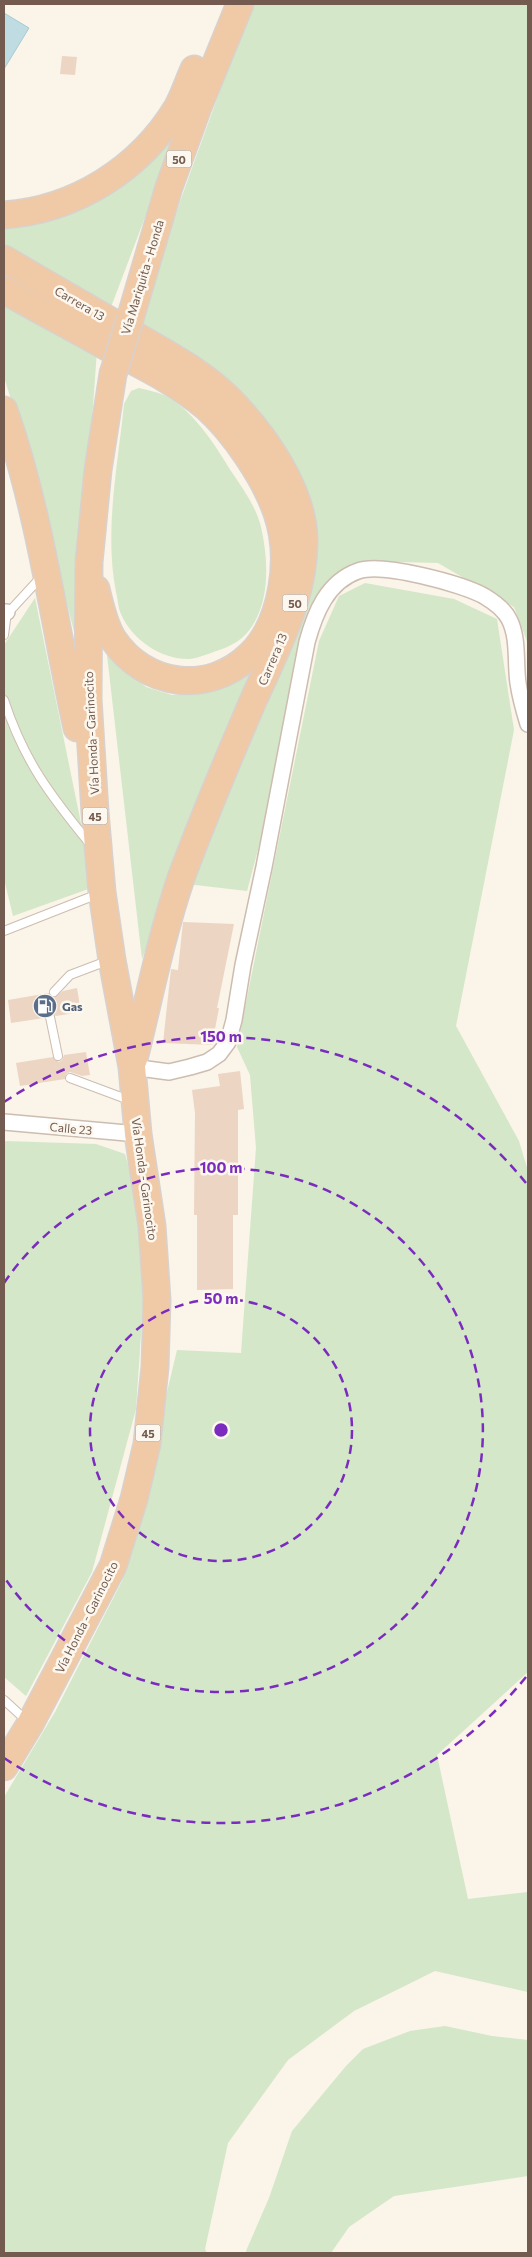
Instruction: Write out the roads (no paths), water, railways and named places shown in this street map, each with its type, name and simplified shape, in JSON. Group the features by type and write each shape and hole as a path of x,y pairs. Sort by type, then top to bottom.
{"highway":[{"path":"4,216 22,214 60,204 92,190 123,170 150,144 178,107 221,4"},
{"name":"Vía Mariquita - Honda","path":"89,562 98,470 114,374 169,187 188,133 240,4"},
{"name":"Carrera 13","path":"4,259 146,342 191,370 228,397 261,435 280,466 296,501 304,536 302,573 294,607 243,725 181,878 132,1067"},
{"name":"Carrera 13","path":"4,290 159,375 207,408 247,456 265,486 278,514 283,542 284,569 279,601 269,629 251,654 231,670 209,679 180,681 153,675 127,656 112,638 89,562"},
{"path":"4,410 13,436 46,571 95,812"},
{"name":"Vía Honda - Garinocito","path":"4,1768 30,1724 113,1566 134,1499 147,1444 155,1367 157,1300 152,1226 138,1134 132,1067 112,960 102,892 95,812 88,699 89,562"}],"street":[{"path":"132,1067 168,1072 190,1067 213,1058 219,1054 228,1042 234,1020 243,964 307,642 313,618 321,602 335,587 347,577 371,568 424,577 461,587 483,596 499,606 509,619 514,636 518,684 528,724"},
{"name":"Calle 23","path":"4,1122 138,1134"}],"lane":[{"path":"4,635 5,615 46,571"},
{"path":"4,700 30,764 53,798 99,855"},
{"path":"4,931 102,892"},
{"path":"54,992 70,975 112,960"},
{"path":"50,1017 58,1056"},
{"path":"70,1078 135,1102"},
{"path":"4,1118 20,1124"},
{"path":"4,1700 30,1724"}],"water":[{"path":"4,13 29,28 4,69"}],"place":[{"name":"Gas","path":"45,1006"}]}
